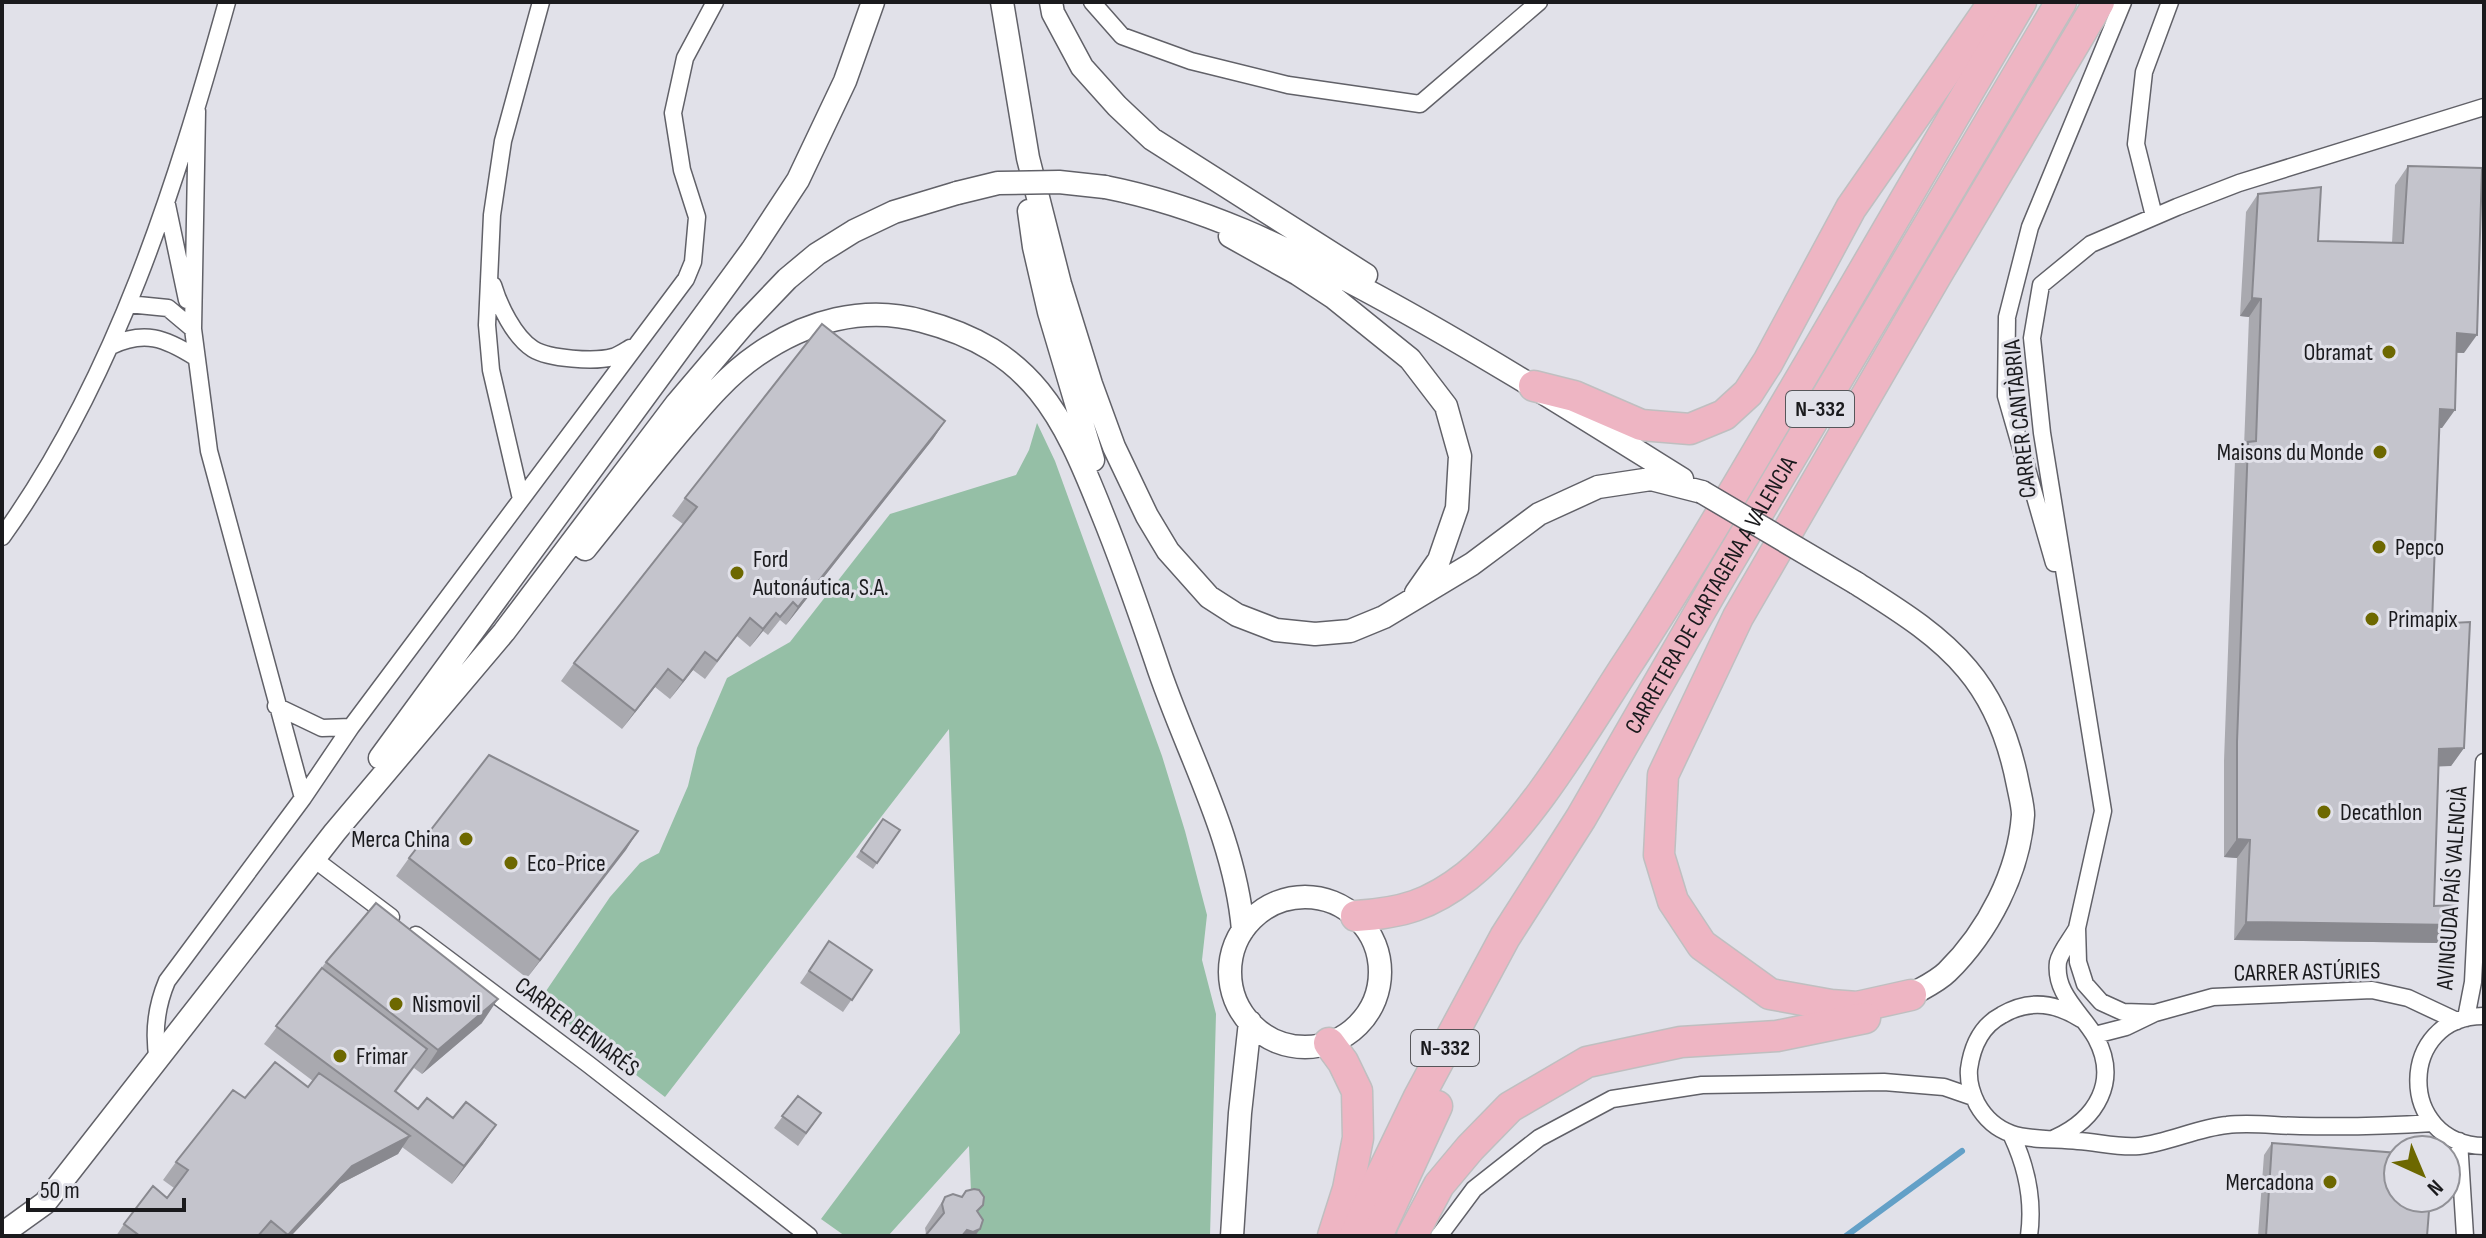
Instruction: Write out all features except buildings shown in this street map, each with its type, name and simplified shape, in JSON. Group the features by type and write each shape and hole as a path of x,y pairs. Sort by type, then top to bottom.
{"highway":[{"path":"1534,386 1574,396 1641,425 1690,429 1724,415 1748,393 1851,208 1994,2"},
{"path":"1356,916 1409,910 1436,897 1468,875 1488,857 1559,769 1684,579 2021,2"},
{"name":"CARRETERA DE CARTAGENA A VALENCIA","path":"1355,1236 1392,1152 1505,937 1581,818 2061,2"},
{"path":"1911,995 1857,1007 1770,994 1702,945 1673,901 1659,855 1663,775 1738,617 2099,2"},
{"name":"CARRETERA DE CARTAGENA A VALENCIA","path":"1377,1236 1445,1088 1581,818"},
{"path":"1412,1236 1439,1185 1510,1107 1587,1062 1681,1042 1777,1036 1871,1017 1911,995"},
{"path":"1329,1043 1343,1062 1357,1091 1358,1138 1348,1189 1333,1236"}],"main road":[{"path":"335,832 376,764 752,250 798,180 845,81 873,2"},
{"path":"1002,2 1028,158 1060,284 1091,384 1114,447 1147,516 1168,551 1209,597 1237,615 1276,630 1315,634 1350,631 1384,617 1472,564 1539,514 1598,487 1651,479 1702,492"},
{"path":"1051,2 1053,13 1082,67 1152,139 1364,273 1448,335"},
{"path":"1028,158 1029,215 1049,312 1122,561 1168,700 1214,813 1236,877 1243,930"},
{"path":"30,1236 45,1203 335,832 504,632 685,393 745,323 787,279 817,254 854,231 894,212 998,183 1059,182 1155,197 1291,250 1448,335 1534,386 1702,492 1856,583 1937,640 1967,669 1995,711 2013,760 2023,813 2014,863 1996,905 1971,945 1945,974 1911,995"},
{"path":"1193,210 1214,226 1333,297 1410,359 1446,406 1460,456 1457,508 1439,560 1411,601"},
{"path":"504,632 534,609 556,586 718,387 755,356 784,338 820,323 864,314 899,314 968,335 999,352 1031,382 1056,412 1076,447 1122,561"},
{"path":"1290,898 1321,898 1344,907 1356,916 1376,945 1380,963 1379,988 1372,1006 1361,1021 1347,1034 1329,1043 1308,1047 1287,1044 1267,1036 1250,1022 1236,1002 1231,977 1233,953 1243,930 1266,908 1290,898"},
{"path":"1232,1236 1250,1022"},
{"path":"2,1234 45,1203"}],"street":[{"path":"2,537 62,441 111,346 167,204 227,2"},
{"path":"521,499 491,370 487,325 492,215 503,141 541,2"},
{"path":"158,1061 154,1040 160,998 167,981 303,798 351,727 686,279 693,262 697,217 682,170 673,113 685,58 715,2"},
{"path":"1092,2 1122,36 1191,61 1288,85 1420,104 1539,2"},
{"path":"2074,630 2006,396 2007,317 2030,227 2123,2"},
{"path":"2154,216 2136,144 2144,72 2170,2"},
{"name":"CARRER CANTÀBRIA","path":"2077,928 2103,811 2042,433 2032,338 2041,285 2091,244 2154,216 2239,183 2484,107"},
{"path":"197,111 193,329 209,451 303,798"},
{"path":"167,204 193,329"},
{"path":"490,272 498,302 511,325 532,349 580,360 614,357 638,343"},
{"path":"128,304 168,308 193,329"},
{"path":"111,346 130,337 156,338 195,357"},
{"path":"276,706 322,728 351,727"},
{"name":"AVINGUDA PAÍS VALENCIÀ","path":"2462,1019 2473,982 2484,762"},
{"name":"CARRER BENIARÉS","path":"314,859 588,1064 809,1236"},
{"path":"2077,928 2078,962 2085,984 2101,1002 2123,1012 2155,1013"},
{"path":"2054,1139 2074,1130 2090,1116 2101,1097 2105,1076 2103,1055 2095,1035 2061,988 2058,961 2077,928"},
{"name":"CARRER ASTÚRIES","path":"2155,1013 2213,997 2372,990 2408,998 2462,1019"},
{"path":"2081,1019 2055,1006 2034,1004 2013,1008 1994,1019 1980,1035 1971,1054 1969,1076 1973,1097 1995,1127 2012,1136 2033,1140 2138,1146 2227,1125 2375,1127 2433,1123"},
{"path":"2095,1035 2126,1027 2155,1013"},
{"path":"2449,1134 2433,1123 2419,1096 2419,1064 2434,1037 2462,1019 2484,1016"},
{"path":"1439,1236 1474,1189 1539,1138 1612,1099 1702,1085 1884,1082 1944,1087 1973,1097"},
{"path":"2012,1136 2024,1160 2028,1183 2029,1236"},
{"path":"2462,1142 2484,1146"},
{"path":"2462,1188 2465,1236"}],"green space":[{"path":"1037,423 1055,461 1162,756 1207,915 1202,960 1216,1014 1210,1236 973,1236 969,1146 888,1236 845,1236 821,1219 960,1033 949,729 665,1097 564,1020 572,1010 546,991 610,897 640,863 659,853 688,786 697,748 727,678 790,642 890,514 1016,475 1029,450"}],"waterway":[{"path":"1846,1236 1962,1151"}],"place":[{"name":"Obramat","path":"2389,352"},
{"name":"Maisons du Monde","path":"2380,452"},
{"name":"Pepco","path":"2379,547"},
{"name":"Ford Autonáutica, S.A.","path":"737,573"},
{"name":"Primapix","path":"2372,619"},
{"name":"Decathlon","path":"2324,812"},
{"name":"Merca China","path":"466,839"},
{"name":"Eco-Price","path":"511,863"},
{"name":"Nismovil","path":"396,1004"},
{"name":"Frimar","path":"340,1056"},
{"name":"Mercadona","path":"2330,1182"}]}
